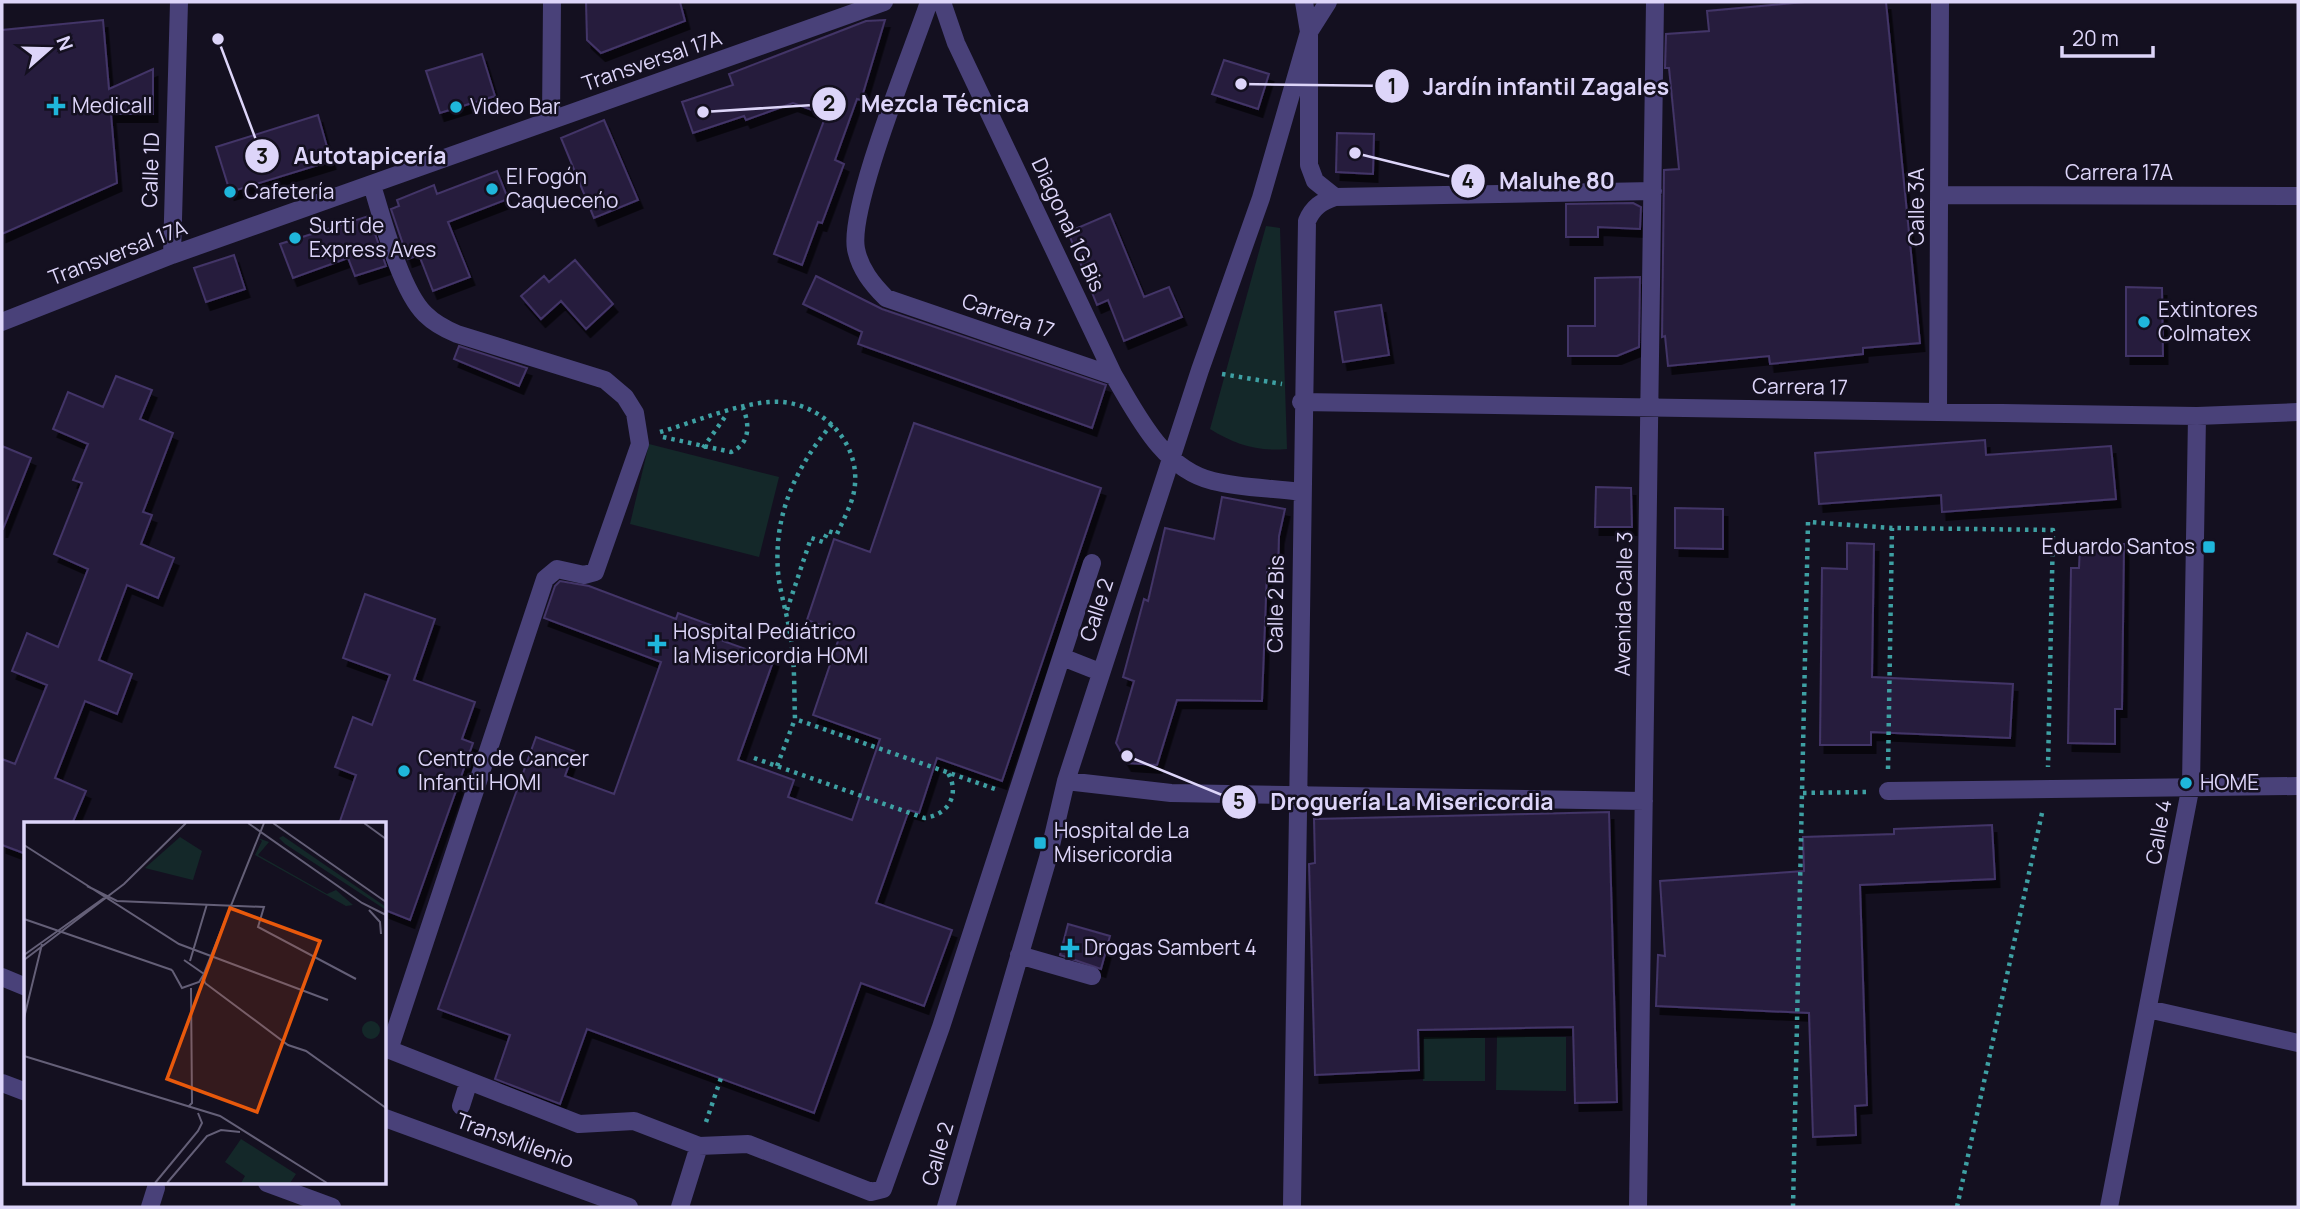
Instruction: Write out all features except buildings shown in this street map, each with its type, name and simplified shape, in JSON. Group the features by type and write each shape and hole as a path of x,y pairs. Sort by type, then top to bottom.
{"street":[{"name":"Calle 1D","path":"172,255 179,2"},
{"path":"551,120 552,2"},
{"name":"Transversal 17A","path":"2,323 172,255 884,2"},
{"name":"Carrera 17","path":"929,2 864,190 856,224 856,247 863,269 886,298 1114,376"},
{"name":"Diagonal 1G Bis","path":"942,2 956,43 1114,376 1145,427 1171,458"},
{"path":"1304,2 1309,32 1309,165 1315,181 1335,197 1653,191"},
{"path":"1309,32 1328,2"},
{"name":"Avenida Calle 3","path":"1638,1207 1655,2"},
{"name":"Calle 3A","path":"1938,412 1940,2"},
{"name":"Calle 2","path":"946,1207 1048,858 1066,781 1200,370 1261,198 1309,32"},
{"path":"372,185 407,285 426,315 441,327 457,334 605,380 625,397 639,428 640,444 598,567 589,575 557,569 545,579 387,1049 579,1124 634,1121 699,1146 748,1144 871,1192 883,1189 941,1027 1093,563"},
{"name":"Carrera 17A","path":"1940,195 2298,196"},
{"name":"Calle 2 Bis","path":"1292,1205 1300,492 1307,221 1321,202 1335,197"},
{"name":"Carrera 17","path":"1302,395 1650,407 1938,412 2197,416 2298,412"},
{"name":"Calle 4","path":"2109,1207 2191,785 2197,416"},
{"path":"1171,458 1212,481 1300,492"},
{"path":"1062,657 1100,672"},
{"path":"1066,781 1159,792 1296,797 1644,801"},
{"path":"1888,791 2191,785 2298,786"},
{"path":"1019,955 1093,976"},
{"path":"2,977 24,986"},
{"path":"2148,1010 2298,1043"},
{"path":"461,1106 469,1081"},
{"path":"2,1083 24,1091"},
{"name":"TransMilenio","path":"387,1119 629,1207"},
{"path":"680,1207 699,1146"},
{"path":"270,1184 332,1207"},
{"path":"150,1207 156,1188"}],"path":[{"path":"1200,370 1302,395"},
{"path":"743,408 748,430 741,447 724,453 652,434 743,408 770,402 785,402 817,412 832,424 849,450 854,465 853,498 837,534 828,531 823,542 811,538 786,613"},
{"path":"703,448 728,413"},
{"path":"777,766 795,719 792,652 777,556 781,518 801,466 832,424"},
{"path":"1793,1207 1808,522 1892,528"},
{"path":"795,719 1016,796"},
{"path":"754,758 924,818 940,814 953,796 953,782 947,772"},
{"path":"1802,793 1888,791"},
{"path":"699,1146 721,1078"}],"green space":[{"path":"1266,226 1280,228 1287,449 1246,446 1210,429"},
{"path":"649,444 779,477 759,557 630,524"},
{"path":"1497,1036 1566,1037 1566,1091 1496,1090"},
{"path":"1424,1037 1485,1038 1485,1081 1423,1081"}],"place":[{"name":"Autotapicería","path":"218,39"},
{"name":"Jardín infantil Zagales","path":"1241,84"},
{"name":"Medicall","path":"56,106"},
{"name":"Video Bar","path":"456,107"},
{"name":"Mezcla Técnica","path":"703,112"},
{"name":"Maluhe 80","path":"1355,153"},
{"name":"El Fogón Caqueceńo","path":"492,189"},
{"name":"Cafetería","path":"230,192"},
{"name":"Surti de Express Aves","path":"295,238"},
{"name":"Extintores Colmatex","path":"2144,322"},
{"name":"Eduardo Santos","path":"2209,547"},
{"name":"Hospital Pediátrico la Misericordia HOMI","path":"657,644"},
{"name":"Droguería La Misericordia","path":"1127,756"},
{"name":"Centro de Cancer Infantil HOMI","path":"404,771"},
{"name":"HOME","path":"2186,783"},
{"name":"Hospital de La Misericordia","path":"1040,843"},
{"name":"Drogas Sambert 4","path":"1070,948"}]}
